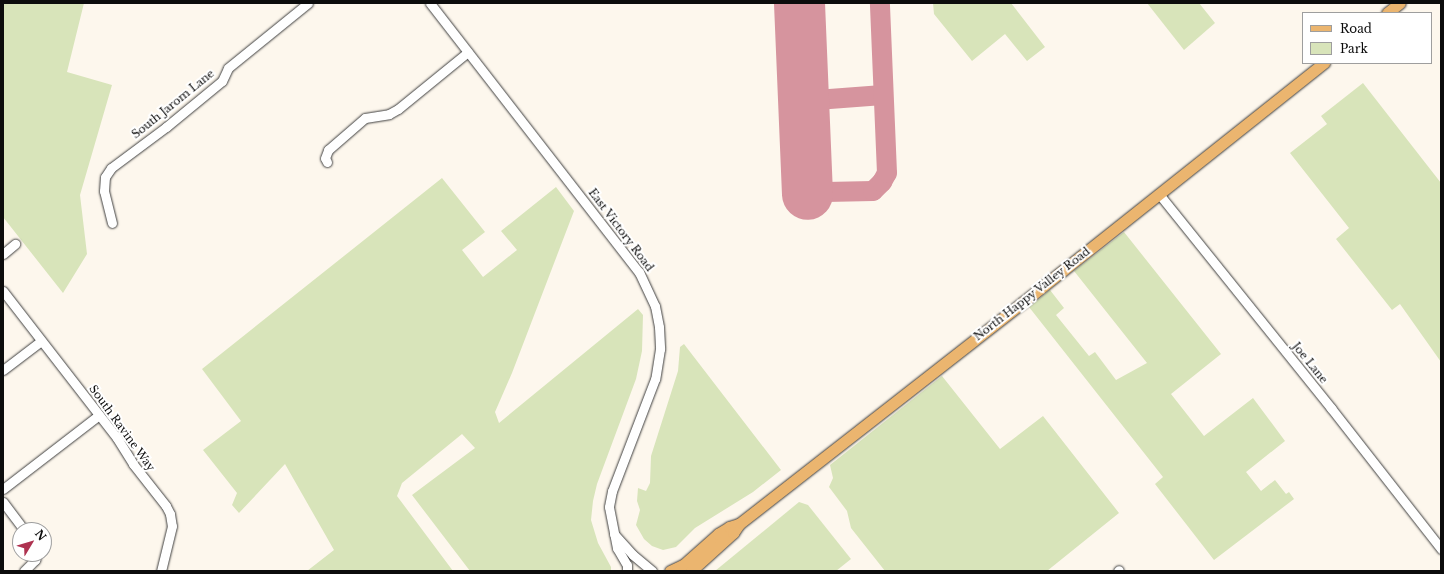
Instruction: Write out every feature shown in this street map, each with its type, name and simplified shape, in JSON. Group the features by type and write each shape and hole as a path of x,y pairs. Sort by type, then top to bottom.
{"main road":[{"path":"1388,12 1400,3"},
{"name":"North Happy Valley Road","path":"691,571 733,533 739,524 1323,64"},
{"name":"North Happy Valley Road","path":"670,571 683,565 718,534 729,527 739,524"}],"street":[{"name":"South Jarom Lane","path":"112,222 104,191 105,177 111,168 166,127 222,81 228,68 308,3"},
{"name":"East Victory Road","path":"430,3 639,272 655,306 659,327 660,349 656,379 612,491 609,508 617,548 627,565 627,571"},
{"path":"327,162 325,158 328,150 365,118 389,114 398,109 468,52"},
{"name":"Joe Lane","path":"1159,194 1326,402 1441,550"},
{"path":"3,254 15,244"},
{"name":"South Ravine Way","path":"3,292 117,438 133,464 166,506 170,514 172,526 161,571"},
{"path":"3,370 41,341"},
{"path":"3,489 99,415"},
{"path":"3,502 18,522"},
{"path":"614,534 652,571"},
{"path":"24,571 33,562"}],"green space":[{"path":"3,3 84,3 67,72 112,85 80,195 87,254 63,293 3,217"},
{"path":"933,3 1011,3 1045,47 1027,61 1005,34 972,61 934,14"},
{"path":"1147,3 1199,3 1215,23 1184,50"},
{"path":"1363,83 1441,183 1441,362 1400,304 1392,310 1336,239 1349,228 1290,153 1327,124 1321,116"},
{"path":"442,178 485,232 462,250 483,277 517,250 501,231 556,187 574,211 512,373 495,412 499,423 638,309 643,315 642,351 636,379 597,484 593,501 591,520 598,543 611,567 611,571 470,571 412,495 475,448 462,434 402,483 397,496 453,571 307,571 334,550 285,464 239,513 232,505 237,493 203,450 241,421 202,369"},
{"path":"1124,232 1221,354 1171,394 1204,436 1253,398 1285,441 1246,472 1261,491 1275,480 1286,494 1289,492 1294,499 1214,560 1155,484 1163,477 1029,307 1050,290 1064,308 1056,315 1089,356 1095,352 1116,380 1147,363 1074,271"},
{"path":"684,344 781,470 753,492 695,528 676,547 663,550 652,546 644,539 636,525 640,510 637,501 638,488 646,491 650,483 651,456 678,371 680,347"},
{"path":"942,376 1000,449 1043,416 1119,513 1047,571 885,571 851,528 847,511 829,487 833,478 830,465"},
{"path":"799,502 808,505 851,559 836,571 715,571"}],"taxiway":[{"path":"806,183 826,192 873,191 882,182 887,173 880,3"},
{"path":"803,101 883,95"}],"runway":[{"path":"799,3 807,194"}]}
